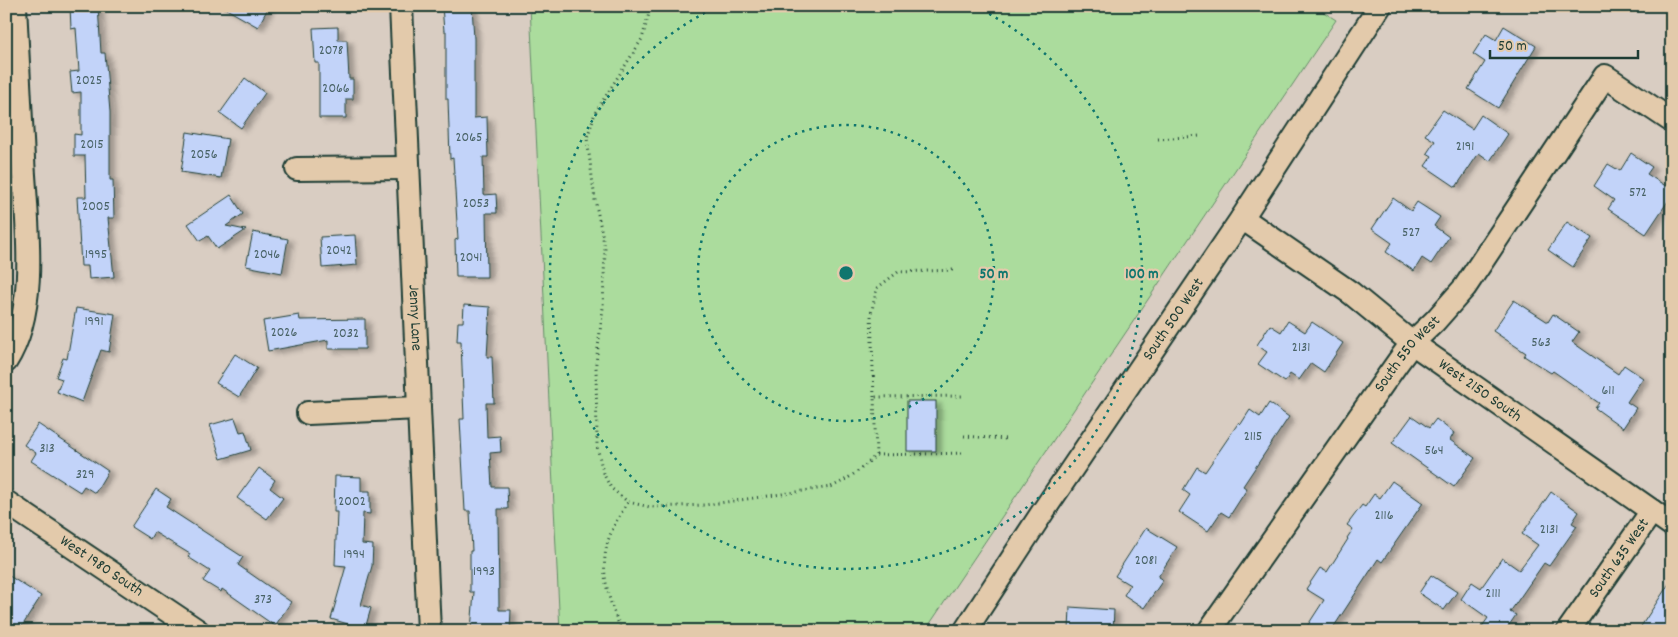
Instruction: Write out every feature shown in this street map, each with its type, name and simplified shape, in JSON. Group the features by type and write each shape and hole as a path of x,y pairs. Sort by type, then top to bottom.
{"street":[{"path":"6,361 16,346 26,305 28,260 15,187 15,6"},
{"name":"Jenny Lane","path":"400,6 429,631"},
{"name":"South 500 West","path":"965,631 1049,502 1242,218 1380,6"},
{"name":"South 550 West","path":"1210,631 1412,343 1435,322 1465,287 1605,76 1672,121"},
{"path":"297,169 408,168"},
{"name":"West 2150 South","path":"1242,218 1350,293 1412,343 1672,525"},
{"path":"308,413 419,408"},
{"name":"West 1980 South","path":"6,502 198,631"},
{"name":"South 635 West","path":"1568,631 1652,511"}],"path":[{"path":"651,6 642,38 596,113 586,138 595,200 605,248 603,308 596,362 597,446 603,473 611,488 628,502 650,507 705,505 831,487 862,469 876,455 965,453"},
{"path":"1158,139 1200,136"},
{"path":"876,455 871,314 877,288 898,272 955,270"},
{"path":"874,397 962,396"},
{"path":"964,436 1006,439"},
{"path":"622,631 613,612 605,583 605,560 610,534 628,502"}],"green space":[{"path":"530,6 1314,6 1336,20 925,631 560,631"}],"building":[{"path":"70,6 98,6 101,53 105,53 110,112 110,180 113,180 114,218 108,218 114,277 89,279 88,266 81,266 77,197 86,197 85,156 74,156 74,134 81,135 81,92 72,93 70,72 79,71 76,28 71,29"},
{"path":"221,6 269,6 258,27"},
{"path":"442,6 472,6 474,118 487,117 488,157 483,157 484,195 496,194 497,213 486,213 487,277 456,277 455,240 458,239 453,158 450,159 448,99 446,99 446,31 444,31"},
{"path":"1504,26 1536,46 1498,108 1468,89 1485,62 1473,54 1486,34 1496,40"},
{"path":"338,27 338,40 347,40 349,79 353,79 353,99 346,99 346,118 319,118 319,63 315,63 313,28"},
{"path":"245,78 265,93 241,128 220,113"},
{"path":"1443,110 1472,129 1481,115 1508,134 1490,161 1479,153 1456,187 1425,166 1432,156 1427,153 1435,141 1425,135"},
{"path":"187,132 228,139 221,178 181,172"},
{"path":"1631,153 1652,167 1647,174 1672,190 1672,195 1646,234 1608,209 1614,200 1594,186 1608,164 1620,171"},
{"path":"231,195 243,214 226,226 246,230 217,249 208,236 200,241 188,224"},
{"path":"1393,198 1411,211 1417,202 1440,217 1434,226 1449,237 1431,264 1422,258 1414,271 1386,252 1392,243 1372,229"},
{"path":"1567,222 1592,238 1573,267 1548,250"},
{"path":"253,232 288,239 282,273 246,266"},
{"path":"355,235 357,265 322,268 320,237"},
{"path":"1514,300 1548,322 1553,314 1579,332 1572,342 1618,374 1624,365 1643,378 1627,402 1636,408 1623,428 1595,408 1599,403 1553,371 1551,373 1524,356 1526,353 1493,331"},
{"path":"464,305 490,307 487,357 492,357 494,403 486,403 487,437 500,436 501,452 490,453 492,487 507,487 508,509 498,509 499,610 511,610 510,631 471,631 474,592 470,592 470,551 472,551 470,511 465,511 460,419 464,419 461,341 457,341 458,322 463,322"},
{"path":"76,308 115,314 109,352 101,350 82,402 57,392 62,379 56,377 63,358 67,359"},
{"path":"299,315 300,320 365,319 365,349 328,349 328,340 268,351 263,321"},
{"path":"1288,321 1305,332 1312,322 1343,343 1324,372 1311,363 1299,380 1290,374 1285,382 1258,364 1267,352 1257,345 1270,325 1281,332"},
{"path":"235,354 257,368 239,397 216,383"},
{"path":"907,401 936,401 936,451 907,451"},
{"path":"1269,403 1289,417 1243,486 1247,489 1229,517 1221,512 1208,531 1179,512 1190,495 1183,490 1197,467 1205,472 1239,422 1241,424 1250,410 1260,417"},
{"path":"1412,416 1429,428 1436,419 1454,433 1450,440 1475,458 1454,487 1392,443"},
{"path":"235,418 240,432 245,431 251,450 221,459 210,425"},
{"path":"38,424 108,471 95,493 84,486 80,492 31,461 36,453 24,445"},
{"path":"259,468 275,480 270,488 283,498 267,519 237,498"},
{"path":"335,476 361,477 361,491 370,491 370,514 363,513 362,544 373,545 372,566 361,605 371,608 365,629 331,619 346,566 335,565 337,512 334,512"},
{"path":"1392,481 1423,503 1382,562 1378,559 1331,631 1304,631 1324,600 1306,589 1320,568 1327,572 1353,529 1347,525 1362,505 1365,507 1374,494 1380,498"},
{"path":"156,489 171,499 166,507 243,557 238,565 291,602 275,626 222,589 221,592 203,581 210,571 188,557 190,554 154,532 150,539 131,527"},
{"path":"1551,492 1579,512 1572,523 1577,526 1549,566 1544,563 1510,612 1516,615 1505,631 1479,631 1488,618 1461,599 1472,582 1481,588 1502,558 1519,570 1538,545 1522,534"},
{"path":"1146,528 1177,547 1158,577 1163,580 1144,608 1124,595 1130,585 1115,576"},
{"path":"6,574 41,596 19,631 6,623"},
{"path":"1431,575 1457,592 1444,610 1419,593"},
{"path":"1672,579 1672,631 1638,631"},
{"path":"1070,607 1114,610 1113,631 1069,631"}]}
